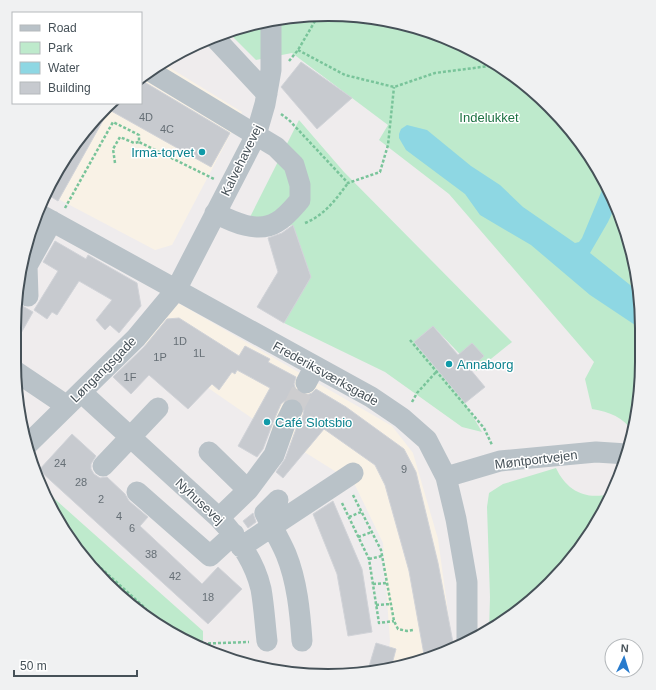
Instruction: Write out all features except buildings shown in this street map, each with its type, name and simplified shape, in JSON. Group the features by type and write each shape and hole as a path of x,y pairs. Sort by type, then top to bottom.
{"street":[{"name":"Kalvehavevej","path":"176,290 256,135 266,99 271,70 271,27"},
{"path":"217,42 266,99"},
{"path":"155,74 276,147 294,165 300,185 300,200 276,223 261,228 237,223 215,213"},
{"path":"28,264 49,220"},
{"name":"Frederiksværksgade","path":"49,220 176,290 311,375 371,397 402,418 427,440 446,477 456,519 467,582 466,636"},
{"path":"27,268 28,296"},
{"name":"Løngangsgade","path":"31,442 136,338 176,290"},
{"name":"Nyhusevej","path":"22,373 74,399 130,437 219,518 238,540 250,560 261,588 267,641"},
{"path":"103,466 158,408"},
{"path":"219,518 248,490 274,455 285,424 292,410"},
{"path":"209,452 248,490"},
{"name":"Møntportvejen","path":"446,477 500,461 596,452 621,454"},
{"path":"137,492 210,556 238,540 272,526 344,479"},
{"path":"278,500 266,513 286,555 295,584 300,612 302,641"},
{"path":"261,588 295,584"}],"path":[{"path":"271,70 289,62 315,22"},
{"path":"298,50 344,74 394,87 435,73 488,66"},
{"path":"290,211 298,226 313,220 330,207 348,183 380,172 388,145 394,87"},
{"path":"266,99 289,120 348,183"},
{"path":"49,220 113,122 139,135 139,142"},
{"path":"115,162 113,149 120,136 134,143 139,142 229,186"},
{"path":"410,340 484,428 500,461"},
{"path":"402,418 417,393 436,371"},
{"path":"344,479 381,550 394,621 398,629 407,631 413,630"},
{"path":"344,479 349,517 369,559 378,623 394,621"},
{"path":"349,517 361,512"},
{"path":"358,537 372,532"},
{"path":"369,559 382,556"},
{"path":"100,567 146,610"},
{"path":"373,584 387,583"},
{"path":"376,605 391,604"},
{"path":"206,643 267,641"}],"shaded area":[{"path":"168,66 242,112 172,245 155,250 51,195 62,174 73,157 97,126 118,104 142,104 142,83"},
{"path":"173,300 392,426 413,453 438,539 451,634 449,644 427,653 387,663 390,641 383,543 354,483 266,428 136,338"}],"green space":[{"name":"Indelukket","path":"308,22 348,22 388,27 427,37 482,62 515,84 545,111 572,141 594,175 612,211 625,249 632,288 635,328 634,382 628,426 616,416 592,409 585,379 594,362 449,194 379,140 388,125 292,53 256,60 232,36 268,27"},
{"path":"299,120 344,172 512,342 476,371 433,326 414,342 465,403 482,432 462,427 385,372 284,323 311,277 293,225 267,232 249,219"},
{"path":"556,468 572,489 587,495 605,495 594,516 583,533 559,564 515,606 489,623 490,597 487,507 489,493 503,484"},
{"path":"53,497 203,631 203,642 174,628 141,606 126,593 84,549 62,516"}],"water":[{"path":"407,125 427,130 471,166 500,185 523,207 575,243 579,242 582,238 602,190 613,212 590,253 632,286 635,325 590,295 531,245 480,215 465,194 406,150 399,138 401,129"}],"tunnel":[{"path":"292,410 306,383"}],"place":[{"name":"Irma-torvet","path":"202,152"},
{"name":"Annaborg","path":"449,364"},
{"name":"Café Slotsbio","path":"267,422"}]}
